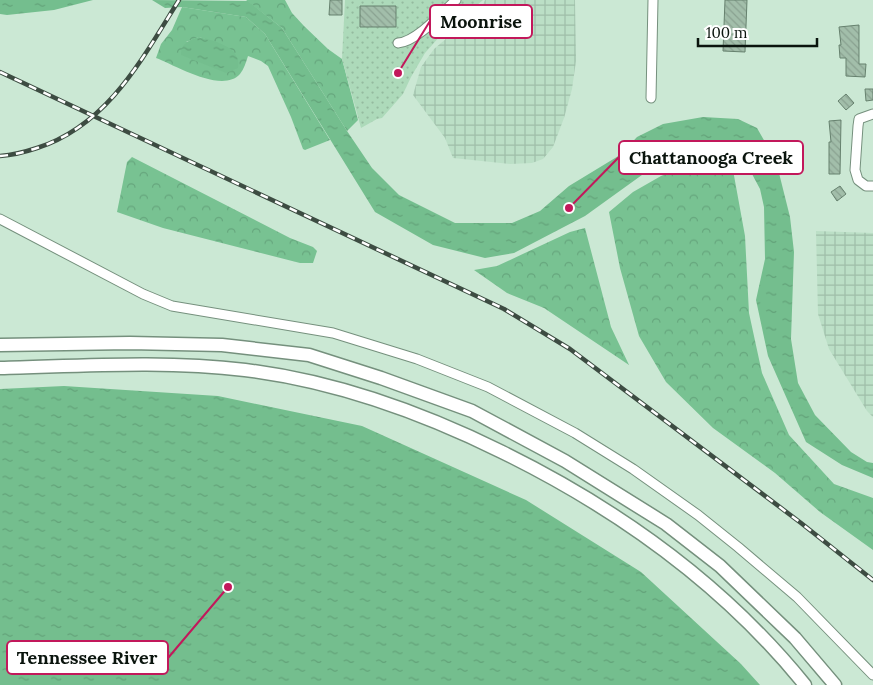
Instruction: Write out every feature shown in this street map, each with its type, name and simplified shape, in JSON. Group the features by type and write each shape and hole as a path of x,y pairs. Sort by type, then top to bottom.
{"highway":[{"path":"0,346 130,342 222,345 309,354 472,411 565,461 666,524 727,573 795,638 836,685"},
{"path":"0,368 134,365 200,366 244,370 289,377 360,394 456,429 544,472 648,538 701,579 749,622 805,685"}],"street":[{"path":"398,43 414,38 456,0"},
{"path":"651,98 653,0"},
{"path":"873,114 860,119 855,170 858,180 866,186 873,186"},
{"path":"0,219 143,294 172,306 333,333 417,359 497,392 583,438 633,469 698,515 797,596 873,676"}],"shaded area":[{"path":"345,0 483,0 441,35 425,53 403,94 382,118 361,128 342,59"},
{"path":"485,0 575,0 576,61 572,89 553,147 543,159 532,163 510,164 453,158 445,138 413,95 421,67 434,49 481,9"},
{"path":"816,231 873,233 873,417 867,411 829,349 818,314"}],"green space":[{"path":"246,0 285,0 292,13 304,26 328,49 342,59 358,120 347,131 282,28"},
{"path":"182,7 246,17 265,34 330,140 305,150 303,149 268,66 261,61 248,56 240,74 232,79 222,81 198,76 156,58 161,44 172,30","holes":["199,37 220,44 186,42"]},
{"path":"709,155 733,170 745,236 749,313 762,373 789,435 834,484 873,498 873,550 820,512 775,473 713,428 666,382 639,336 620,268 609,212 633,192 661,176"},
{"path":"132,157 290,238 313,247 317,251 313,263 300,263 163,228 117,212 127,162"},
{"path":"585,228 611,327 629,365 544,308 507,293 474,270 497,266 570,232"}],"water":[{"path":"0,0 93,0 54,10 7,15 0,14"},
{"path":"152,0 248,1 282,28 372,168 399,195 455,223 512,223 540,211 569,186 620,155 637,137 663,124 703,117 738,119 757,128 776,161 790,217 794,252 791,339 798,383 815,415 851,452 867,462 873,463 873,478 842,465 806,442 768,356 756,300 765,259 764,207 760,189 744,159 725,146 711,145 660,162 585,216 514,253 485,258 433,245 375,212 265,34 246,17 182,7 165,8"},
{"path":"199,37 219,43 232,50 238,61 238,68 226,73 181,55 182,48 186,43"},
{"path":"64,386 218,396 362,426 526,500 641,572 741,664 760,685 0,685 0,389"}],"building":[{"path":"330,0 342,0 342,15 329,15"},
{"path":"725,0 747,0 745,52 723,51"},
{"path":"360,6 396,6 396,27 360,27"},
{"path":"859,25 859,64 866,64 865,77 846,76 846,58 840,58 839,27"},
{"path":"865,89 873,89 873,100 866,101"},
{"path":"846,94 854,103 846,110 838,101"},
{"path":"841,120 840,174 829,174 829,142 831,142 829,121"},
{"path":"840,186 846,194 837,201 831,192"}],"railway":[{"path":"0,156 32,149 62,137 84,123 103,107 137,67 179,0"},
{"path":"0,72 504,309 570,349 801,523 873,580"}],"place":[{"name":"Moonrise","path":"398,73"},
{"name":"Chattanooga Creek","path":"569,208"},
{"name":"Tennessee River","path":"228,587"}]}
